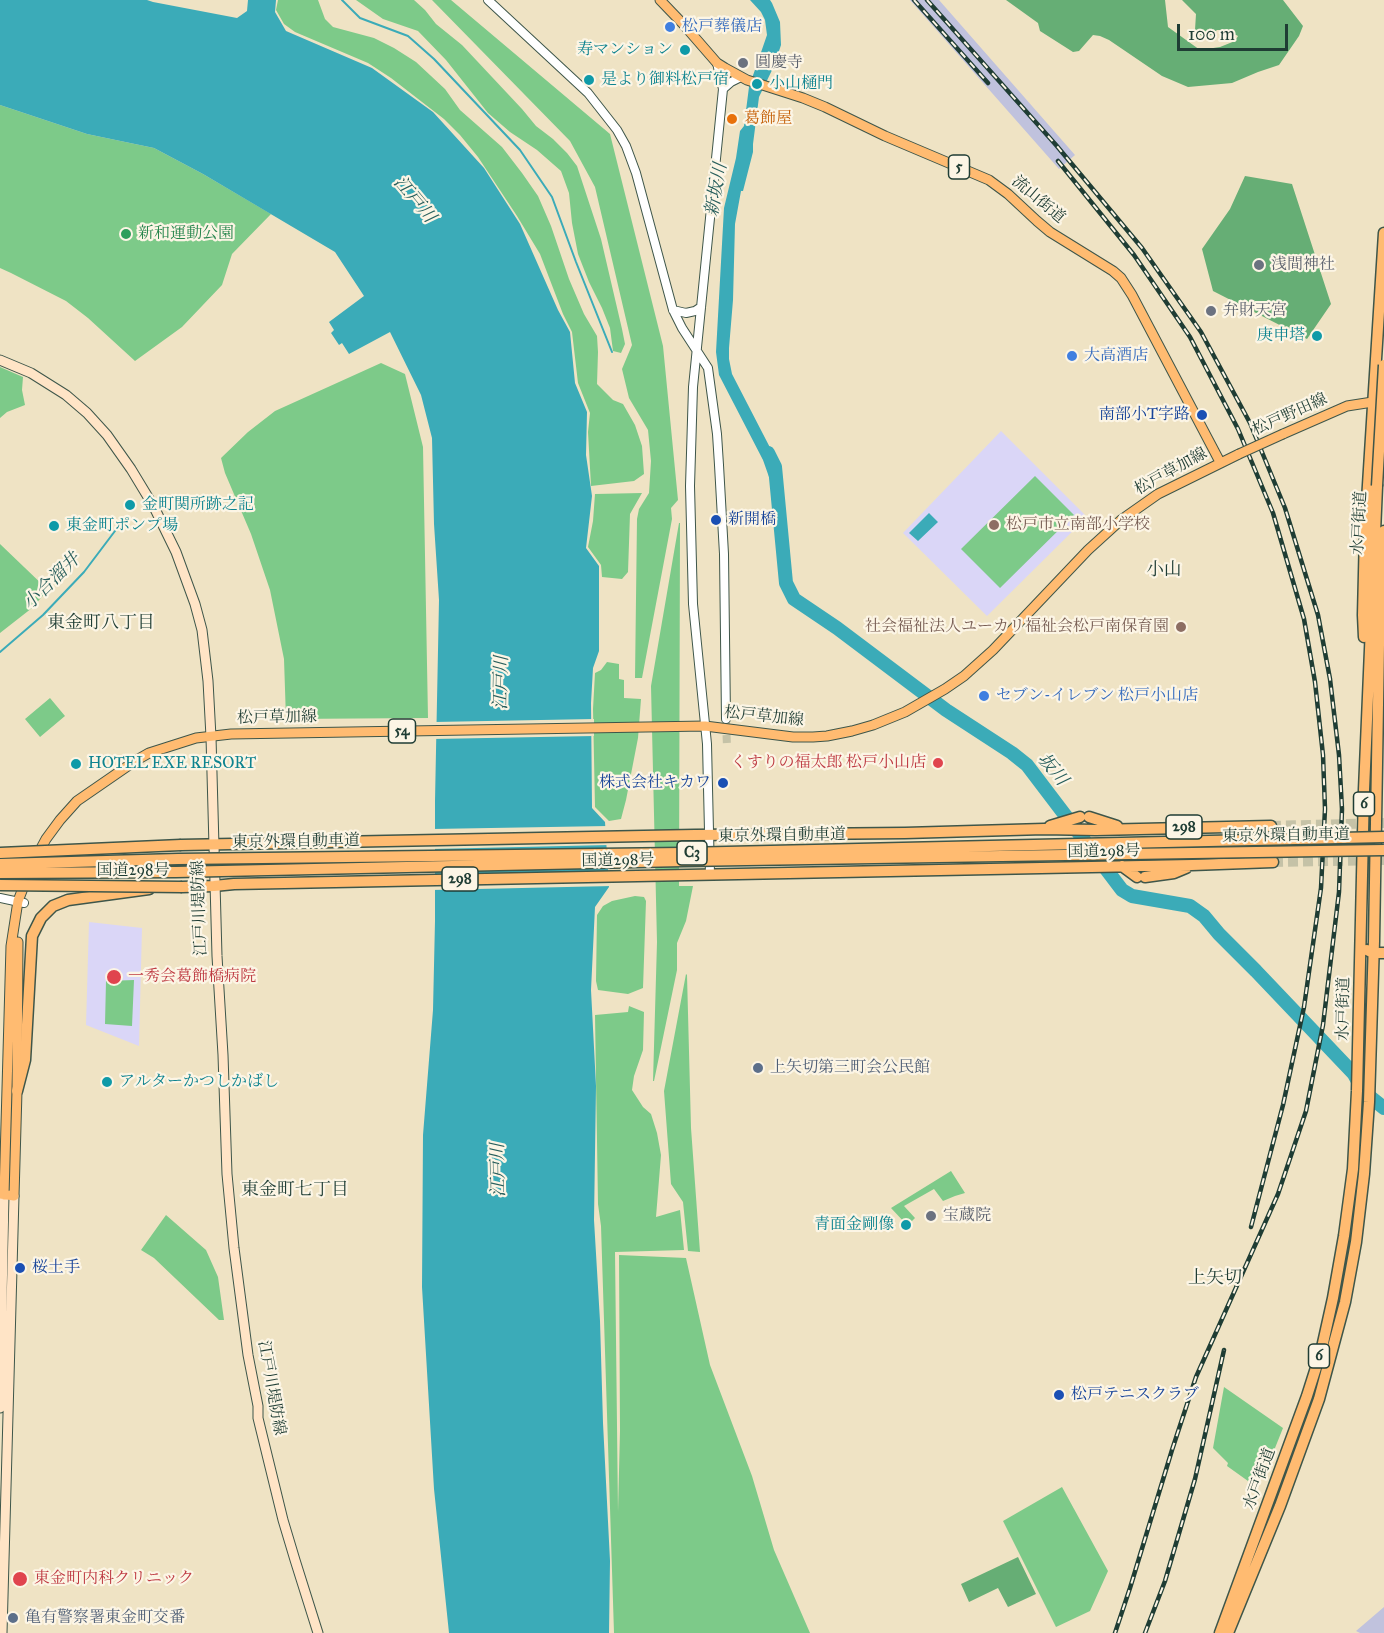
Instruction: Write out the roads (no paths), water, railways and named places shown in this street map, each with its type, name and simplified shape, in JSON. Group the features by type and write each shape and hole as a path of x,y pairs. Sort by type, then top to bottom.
{"highway":[{"path":"1369,661 1363,615 1365,532 1378,401 1384,233"},
{"name":"水戸街道","path":"1228,1633 1234,1609 1321,1352 1344,1236 1353,1169 1369,661 1384,365"},
{"name":"水戸街道","path":"1220,1633 1234,1609 1280,1506 1319,1399 1346,1302 1356,1242 1364,1174 1379,947 1378,645 1384,531"},
{"path":"1378,645 1384,626"},
{"path":"1058,826 1084,818 1124,829"},
{"name":"国道298号","path":"0,853 213,844 905,833 1044,829 1058,826 1096,830 1271,826"},
{"name":"東京外環自動車道","path":"0,864 1384,837"},
{"name":"東京外環自動車道","path":"0,873 176,872 1384,850"},
{"name":"国道298号","path":"0,885 164,887 1273,862"},
{"path":"1122,866 1141,877 1174,873 1192,865"},
{"path":"17,1091 22,1076 26,1046 32,936 35,927 53,906 68,900 164,887"},
{"path":"1361,947 1379,947"}],"main road":[{"name":"流山街道","path":"660,0 717,63 745,79 813,102 885,136 989,180 1050,232 1113,271 1121,278 1132,295 1220,462"},
{"name":"江戸川堤防線","path":"0,360 31,373 66,395 82,408 115,445 153,507 176,552 202,630 211,737 214,886 227,1174 234,1248 258,1418 278,1501 318,1633"},
{"name":"松戸野田線","path":"1220,462 1347,406 1378,401"},
{"name":"松戸草加線","path":"6,1195 17,1091 17,946 21,902 32,865 51,831 68,810 135,760 149,753 231,734 705,726 794,737 827,736 873,724 924,702 964,676 993,650 1088,550 1121,519 1158,494 1220,462"},
{"name":"松戸草加線","path":"6,1195 11,946 15,913 21,902"},
{"path":"0,1408 6,1195"},
{"path":"2,1633 6,1195"}],"street":[{"path":"488,0 588,93 617,130 636,173 676,318 708,368 717,434 724,554 726,719"},
{"path":"710,875 705,726 693,604 690,437 723,89 717,63"},
{"path":"723,89 731,82 745,79"},
{"path":"673,310 686,313 701,307"},
{"path":"0,898 21,902"}],"water":[{"name":"江戸川","path":"0,0 147,0 237,18 247,11 248,0 276,0 275,12 286,31 372,68 433,112 484,168 520,224 570,332 575,383 587,412 586,455 592,496 586,548 599,566 599,651 593,668 591,703 592,808 605,822 609,887 595,907 591,990 596,1086 594,1220 610,1561 609,1633 449,1633 434,1489 422,1287 423,1135 433,1010 439,600 432,438 421,395 390,332 349,354 342,343 339,345 331,333 334,330 329,322 364,296 335,252 203,174 154,148 87,134 0,105"},
{"path":"750,0 770,0 780,22 781,45 759,97 753,152 743,191 741,191 735,224 729,359 732,374 779,465 769,477 763,460 719,375 716,352 724,208 740,131 744,126 749,87 767,35 765,20"},
{"path":"929,513 938,522 918,541 909,533"}],"waterway":[{"path":"342,0 360,18 408,36 434,59 520,150 552,197 612,352"},
{"name":"坂川","path":"768,453 775,467 786,583 794,599 837,628 946,710 1027,765 1122,890 1132,896 1190,906 1204,916 1354,1074 1364,1092 1384,1108"},
{"name":"小合溜井","path":"0,652 43,615 84,572 118,527"}],"tunnel":[{"path":"726,723 727,746"},
{"path":"1271,826 1384,823"},
{"path":"1273,862 1384,860"}],"railway":[{"path":"914,0 988,83"},
{"path":"927,0 1056,145 1142,248 1201,332 1250,423 1285,508 1318,615 1330,679 1339,755 1342,809 1339,892 1323,1025 1306,1111 1278,1194 1196,1377 1115,1633"},
{"path":"1058,161 1134,255 1190,337 1238,429 1273,513 1304,619 1315,682 1323,755 1325,809 1321,888 1304,1007 1283,1105 1251,1227"},
{"path":"1145,1633 1165,1581 1195,1479 1224,1350"}],"place":[{"name":"松戸葬儀店","path":"670,27"},
{"name":"寿マンション","path":"685,50"},
{"name":"圓慶寺","path":"743,63"},
{"name":"是より御料松戸宿","path":"589,80"},
{"name":"小山樋門","path":"757,84"},
{"name":"葛飾屋","path":"732,119"},
{"name":"新和運動公園","path":"126,234"},
{"name":"浅間神社","path":"1259,265"},
{"name":"弁財天宮","path":"1211,311"},
{"name":"庚申塔","path":"1317,336"},
{"name":"大高酒店","path":"1072,356"},
{"name":"南部小T字路","path":"1202,415"},
{"name":"金町関所跡之記","path":"130,505"},
{"name":"新開橋","path":"716,520"},
{"name":"松戸市立南部小学校","path":"994,525"},
{"name":"東金町ポンプ場","path":"54,526"},
{"name":"社会福祉法人ユーカリ福祉会松戸南保育園","path":"1181,627"},
{"name":"セブン-イレブン 松戸小山店","path":"984,696"},
{"name":"くすりの福太郎 松戸小山店","path":"938,763"},
{"name":"HOTEL EXE RESORT","path":"76,764"},
{"name":"株式会社キカワ","path":"723,783"},
{"name":"一秀会葛飾橋病院","path":"114,977"},
{"name":"上矢切第三町会公民館","path":"758,1068"},
{"name":"アルターかつしかばし","path":"107,1082"},
{"name":"宝蔵院","path":"931,1216"},
{"name":"青面金剛像","path":"906,1225"},
{"name":"桜土手","path":"20,1268"},
{"name":"松戸テニスクラブ","path":"1059,1395"},
{"name":"東金町内科クリニック","path":"20,1579"},
{"name":"亀有警察署東金町交番","path":"13,1618"}],"district":[{"name":"小山","path":"1164,571"},
{"name":"東金町八丁目","path":"101,624"},
{"name":"東金町七丁目","path":"295,1191"},
{"name":"上矢切","path":"1215,1279"}],"water label":[{"name":"新坂川","path":"717,190"}]}
